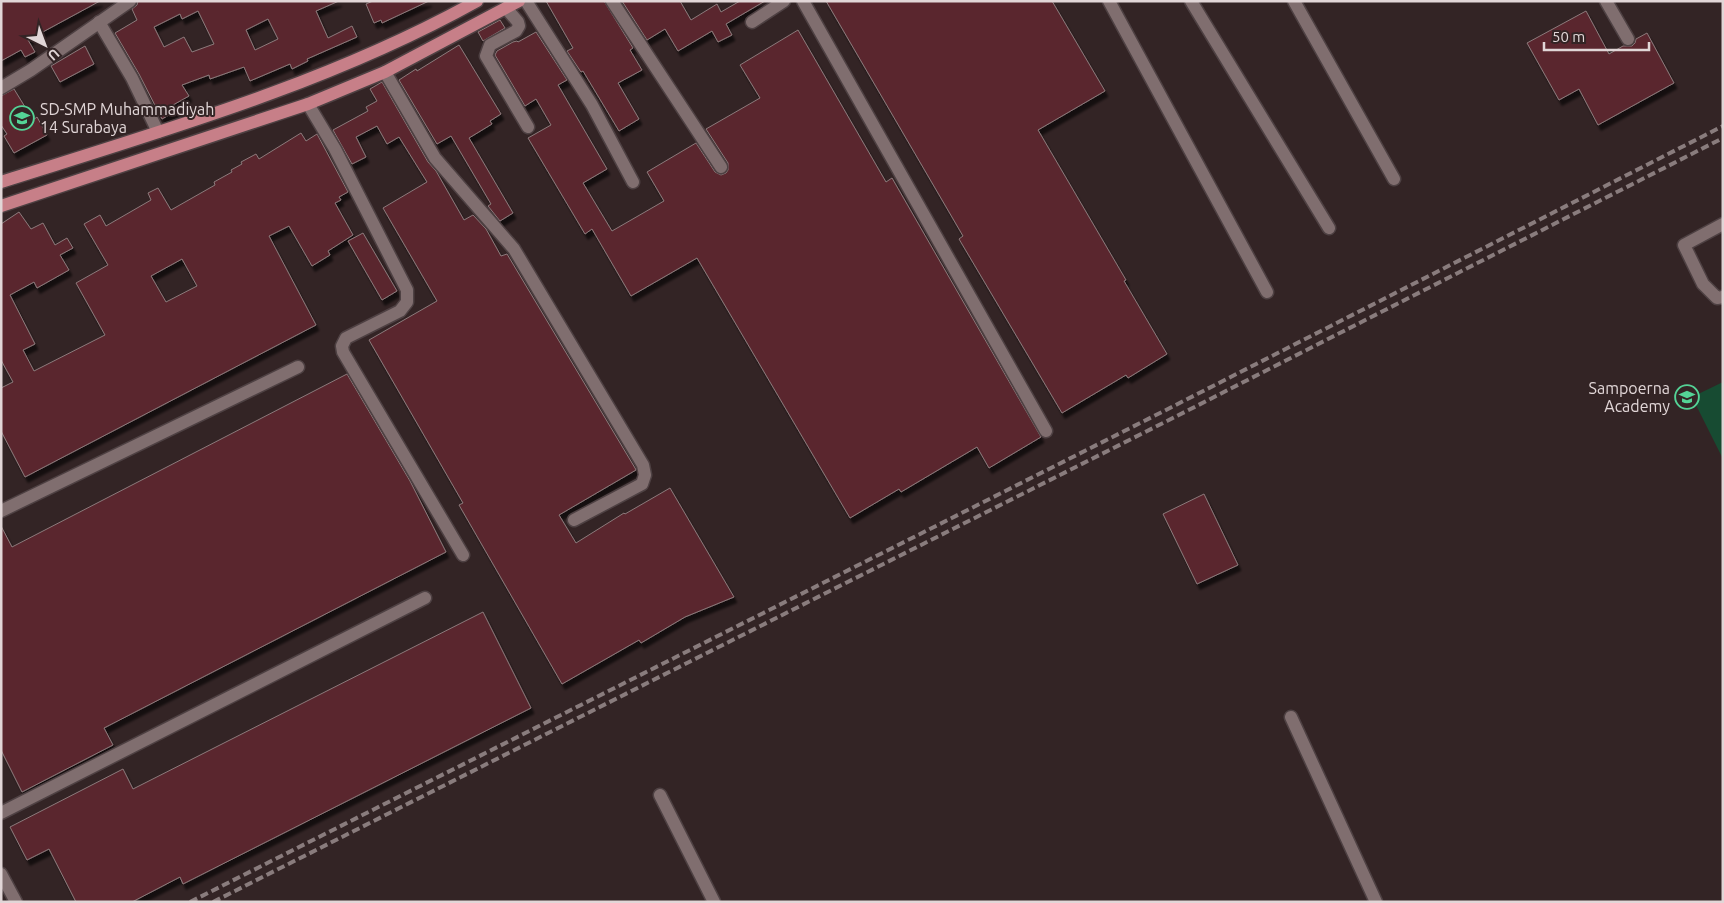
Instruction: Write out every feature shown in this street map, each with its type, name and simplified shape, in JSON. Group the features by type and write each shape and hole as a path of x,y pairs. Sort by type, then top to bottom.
{"main road":[{"path":"1,182 158,132 344,65 384,48 477,1"},
{"path":"1,206 308,104 385,72 519,1"}],"street":[{"path":"1,88 31,70 130,1"},
{"path":"526,1 592,105 633,182"},
{"path":"612,1 721,167"},
{"path":"752,22 784,1"},
{"path":"803,1 1046,431"},
{"path":"1109,1 1267,292"},
{"path":"1192,1 1328,228"},
{"path":"1294,1 1394,179"},
{"path":"1606,1 1628,39"},
{"path":"506,8 518,22 519,26 516,31 490,44 486,56 528,127"},
{"path":"99,22 132,78 158,132"},
{"path":"385,72 435,158 514,249 643,465 645,475 642,484 574,520"},
{"path":"308,104 336,149 407,290 407,302 400,311 346,338 342,346 343,352 463,555"},
{"path":"1723,224 1684,245 1703,284 1717,298 1723,296"},
{"path":"1,511 298,367"},
{"path":"1,813 425,598"},
{"path":"1291,717 1376,902"},
{"path":"660,794 714,902"},
{"path":"1,874 16,902"}],"green space":[{"path":"1723,382 1723,459 1692,397"}],"building":[{"path":"1,1 100,1 28,40 35,52 25,57 21,50 1,61"},
{"path":"138,1 339,1 316,11 328,38 352,26 357,37 307,59 308,61 292,69 290,64 250,81 244,67 210,79 209,75 182,85 189,96 173,105 176,111 162,119 115,33 137,20 132,9 137,5","holes":["198,11 214,44 192,52 184,37 164,47 154,27 180,14 182,19","268,19 278,39 255,50 246,30"]},
{"path":"373,1 429,1 382,23 381,20 374,23 366,4"},
{"path":"546,1 604,1 633,48 630,50 642,70 618,83 639,119 619,131 583,71 581,72 567,51 573,48"},
{"path":"622,1 680,1 691,20 717,4 721,12 740,1 765,1 726,24 732,35 718,42 712,31 678,51 665,29 647,40"},
{"path":"826,1 1052,1 1105,91 1038,130 1167,354 1128,378 1126,375 1062,413 959,239 963,236"},
{"path":"1586,11 1609,54 1623,46 1632,46 1636,39 1647,33 1674,83 1598,125 1579,89 1559,100 1527,43"},
{"path":"500,20 505,28 483,41 478,32"},
{"path":"798,30 886,182 892,178 1041,437 989,468 977,447 901,492 899,489 850,518 697,258 631,296 592,229 585,234 528,138 551,125 536,99 525,106 495,55 497,51 513,42 518,42 536,32 567,80 558,85 607,169 583,183 612,231 664,201 647,172 696,143 715,172 721,175 726,173 728,163 706,129 760,98 740,65"},
{"path":"459,45 501,114 490,121 492,124 469,138 513,213 500,221 488,206 491,204 451,136 437,144 399,80"},
{"path":"85,46 94,64 60,82 51,66"},
{"path":"382,82 464,220 473,215 486,229 501,256 507,254 636,470 559,515 576,543 624,513 670,488 734,597 685,617 641,643 639,640 562,684 459,505 463,503 369,340 437,301 383,208 427,182 399,137 387,144 377,126 356,137 366,157 352,164 333,130 368,111 366,107 377,101 370,89"},
{"path":"14,89 33,120 37,117 47,135 14,153 4,136 7,134 1,125 1,96"},
{"path":"301,133 306,141 317,134 348,192 339,197 341,200 335,203 353,235 328,251 330,255 312,266 289,226 269,236 316,325 25,477 1,431 1,388 13,382 1,360 1,224 19,212 31,229 43,223 55,245 67,238 73,248 60,255 69,270 37,288 34,282 10,295 35,344 23,350 34,371 105,335 76,283 108,265 84,224 100,215 106,226 151,200 148,193 158,188 171,210 215,185 214,182 232,172 231,170 242,164 241,162 256,154 259,159","holes":["182,259 197,286 166,302 151,276"]},
{"path":"363,233 397,291 382,300 348,241"},
{"path":"347,374 410,481 446,552 104,728 113,745 22,792 1,750 1,526 12,547"},
{"path":"1204,494 1238,565 1197,584 1163,514"},
{"path":"483,612 531,708 183,884 180,877 132,902 76,902 49,849 27,860 10,827 123,769 133,789"}],"railway":[{"path":"190,902 1162,412 1723,126"},
{"path":"213,902 1167,421 1723,138"}],"place":[{"name":"SD-SMP Muhammadiyah 14 Surabaya","path":"22,118"},
{"name":"Sampoerna Academy","path":"1687,397"}]}
